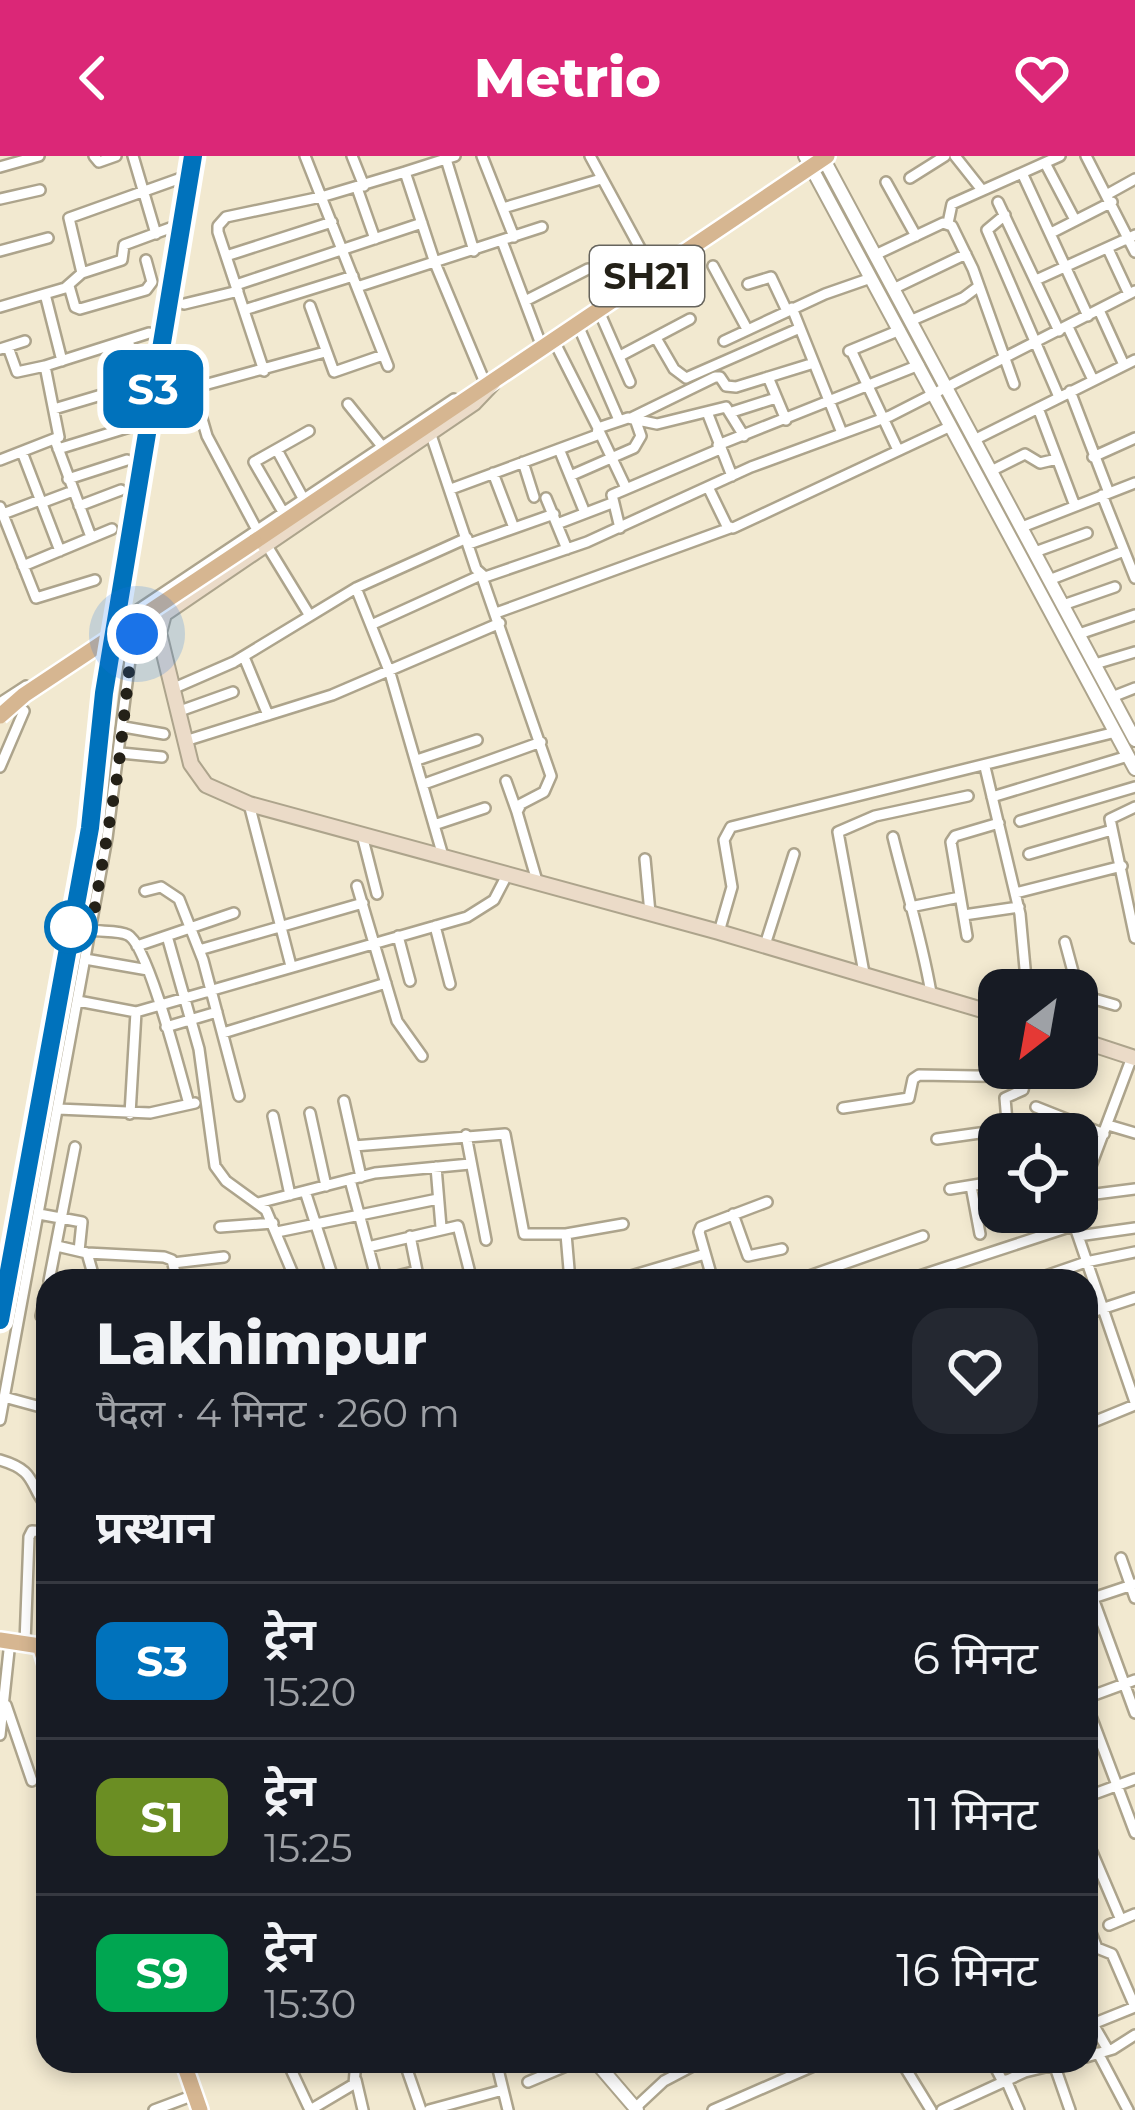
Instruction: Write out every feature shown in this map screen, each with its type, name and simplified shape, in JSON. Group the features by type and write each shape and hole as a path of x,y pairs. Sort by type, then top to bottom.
{"main road":[{"name":"SH21","path":"0,716 24,695 818,159"},
{"path":"487,383 482,398 174,606 159,624 191,764 206,785 249,804 765,944 978,1008"},
{"path":"1098,1046 1133,1058"},
{"path":"187,2073 198,2102"}],"street":[{"path":"94,156 99,162 116,156"},
{"path":"133,156 156,234"},
{"path":"305,156 386,361 337,373 331,370 310,306"},
{"path":"352,156 375,239"},
{"path":"483,156 502,208 525,301 626,488"},
{"path":"590,156 653,272"},
{"path":"910,178 945,156"},
{"path":"955,156 982,190"},
{"path":"1014,385 966,254 948,223 952,204 1060,156"},
{"path":"0,167 31,157"},
{"path":"264,370 218,232 223,219 360,187 451,158 474,250"},
{"path":"1092,158 1135,252"},
{"path":"818,159 893,290 919,365 992,471 1129,733 1131,762 992,797"},
{"path":"818,159 871,278 905,326 940,391 951,426 1129,733"},
{"path":"1045,163 1075,220"},
{"path":"136,611 381,445 487,383 435,263 405,172"},
{"path":"1022,173 1088,316"},
{"path":"82,273 69,218 181,178"},
{"path":"502,208 601,179"},
{"path":"1051,233 1135,179"},
{"path":"886,182 916,236"},
{"path":"0,199 40,190"},
{"path":"998,202 1093,380"},
{"path":"1005,215 987,230 1059,397"},
{"path":"226,256 332,222"},
{"path":"184,304 422,223"},
{"path":"875,255 948,223"},
{"path":"244,310 435,263 542,227"},
{"path":"0,307 69,286 82,273 120,261 124,244 170,228"},
{"path":"1036,280 1132,237"},
{"path":"0,251 48,238"},
{"path":"371,625 482,576 567,549 732,476 881,419 1064,329 1132,292 1108,249"},
{"path":"893,290 966,254"},
{"path":"69,286 75,307 80,309 146,290 152,282 146,260"},
{"path":"712,266 747,329"},
{"path":"525,301 588,269"},
{"path":"724,341 789,309 871,278"},
{"path":"748,284 773,279 800,328 842,433"},
{"path":"898,451 849,351 979,286"},
{"path":"45,294 62,361"},
{"path":"598,309 630,382"},
{"path":"974,440 1129,362 1099,310"},
{"path":"620,356 690,320"},
{"path":"570,476 640,442 578,323"},
{"path":"451,489 628,419 690,382 800,328"},
{"path":"25,341 4,348 17,371 149,334"},
{"path":"656,338 674,369 690,382"},
{"path":"54,409 135,385 138,375 128,340"},
{"path":"256,530 228,482 193,392 196,386 325,352"},
{"path":"690,382 720,377 730,387 814,363"},
{"path":"620,528 611,495 919,365"},
{"path":"45,366 61,433 57,444 92,537"},
{"path":"769,377 786,420"},
{"path":"1070,392 1135,578"},
{"path":"732,412 776,398"},
{"path":"348,404 381,445"},
{"path":"628,419 651,425 723,407 732,412 744,436"},
{"path":"1038,408 1075,506"},
{"path":"707,412 732,476"},
{"path":"185,741 390,673 498,618 730,528 951,426"},
{"path":"0,460 133,427"},
{"path":"283,512 254,466 309,431"},
{"path":"430,432 541,742 550,784 517,812"},
{"path":"1094,457 1135,438"},
{"path":"277,449 303,498"},
{"path":"559,449 585,513"},
{"path":"22,452 60,550"},
{"path":"992,471 1025,454 1040,463 1057,459"},
{"path":"68,478 127,460"},
{"path":"523,462 567,549"},
{"path":"494,473 514,528"},
{"path":"1022,527 1135,484"},
{"path":"708,487 730,528"},
{"path":"79,506 122,490"},
{"path":"73,491 2,511 6,537 40,599 95,580"},
{"path":"172,689 244,657 356,588 468,541 612,503"},
{"path":"23,566 112,529"},
{"path":"1035,552 1087,533"},
{"path":"266,544 310,616"},
{"path":"1049,580 1124,551"},
{"path":"1063,605 1115,587"},
{"path":"356,588 390,673 443,856"},
{"path":"1078,634 1135,615"},
{"path":"0,1420 91,930 121,753 134,637 159,624"},
{"path":"1094,664 1135,652"},
{"path":"244,657 268,715"},
{"path":"0,703 29,684"},
{"path":"1112,697 1135,688"},
{"path":"177,712 233,692"},
{"path":"0,767 24,711"},
{"path":"124,727 164,734"},
{"path":"719,932 732,887 724,844 731,827 1129,733"},
{"path":"417,760 478,740"},
{"path":"424,784 541,742"},
{"path":"121,753 163,757"},
{"path":"985,766 1019,907 1025,969"},
{"path":"506,781 537,881"},
{"path":"1020,821 1135,787"},
{"path":"864,973 838,832 875,816 968,796"},
{"path":"249,804 291,966"},
{"path":"1135,807 1111,816 1135,938"},
{"path":"434,824 485,808"},
{"path":"967,936 953,838 999,824"},
{"path":"1029,854 1112,830"},
{"path":"362,835 377,893"},
{"path":"893,838 920,932 931,993"},
{"path":"765,944 794,854"},
{"path":"644,859 650,914"},
{"path":"1016,893 1122,866"},
{"path":"78,1000 136,1012 435,926 486,907 500,892 508,873"},
{"path":"357,886 398,1021 422,1056"},
{"path":"145,892 161,887 177,896 199,950 239,1096"},
{"path":"910,908 960,897"},
{"path":"199,950 363,903"},
{"path":"964,915 1019,907"},
{"path":"137,946 234,913"},
{"path":"435,926 451,984"},
{"path":"91,930 126,934 137,946 160,1004 189,1104"},
{"path":"167,936 200,1049 217,1170 258,1203 275,1228 291,1269"},
{"path":"398,936 410,981"},
{"path":"1065,942 1072,969"},
{"path":"86,959 148,970"},
{"path":"223,1033 386,983"},
{"path":"1098,1000 1115,1005"},
{"path":"130,1114 136,1012"},
{"path":"166,1027 217,1012"},
{"path":"1098,1150 1133,1058"},
{"path":"843,1108 909,1098 913,1078 919,1075 978,1073"},
{"path":"1006,1113 1005,1098 1023,1089"},
{"path":"58,1109 130,1114 205,1101"},
{"path":"344,1101 354,1146 359,1215 374,1269"},
{"path":"1036,1107 1106,1130 1135,1133"},
{"path":"310,1113 326,1186"},
{"path":"273,1116 290,1195"},
{"path":"354,1146 501,1132 508,1137 524,1234 566,1234 623,1224"},
{"path":"937,1138 978,1134"},
{"path":"466,1135 486,1240"},
{"path":"52,1269 75,1147"},
{"path":"258,1203 355,1178 470,1164"},
{"path":"436,1167 441,1227"},
{"path":"950,1189 978,1185"},
{"path":"971,1186 980,1234"},
{"path":"1098,1196 1135,1188"},
{"path":"305,1191 330,1269"},
{"path":"220,1227 315,1225 438,1198"},
{"path":"709,1269 701,1227 767,1202"},
{"path":"39,1214 84,1225 83,1252 90,1269"},
{"path":"733,1214 750,1257 782,1249"},
{"path":"368,1247 455,1225 469,1269"},
{"path":"1098,1230 1135,1228"},
{"path":"945,1269 1069,1233"},
{"path":"1077,1233 1088,1269"},
{"path":"566,1234 569,1269"},
{"path":"410,1236 417,1269"},
{"path":"829,1269 923,1236"},
{"path":"57,1246 164,1257 173,1263 224,1257"},
{"path":"1065,1269 1135,1252"},
{"path":"674,1269 705,1254"},
{"path":"173,1263 174,1269"},
{"path":"1098,1297 1135,1404 1098,1420"},
{"path":"1098,1310 1135,1298"},
{"path":"21,1311 36,1315"},
{"path":"4,1397 36,1406"},
{"path":"0,1460 22,1468 36,1483"},
{"path":"0,1736 4,1700 24,1643 29,1538 36,1531"},
{"path":"1121,1558 1135,1598"},
{"path":"1098,1596 1133,1585"},
{"path":"1098,1609 1130,1682 1135,1713"},
{"path":"1098,1695 1130,1682"},
{"path":"4,1700 32,1781"},
{"path":"1098,1749 1135,1833"},
{"path":"1098,1793 1135,1779"},
{"path":"1098,1866 1121,1920"},
{"path":"1109,1925 1135,1913"},
{"path":"1098,1946 1112,1954 1135,2007 1098,2022"},
{"path":"1098,2034 1128,2110"},
{"path":"1098,2053 1132,2038 1135,2054"},
{"path":"293,2073 310,2110 356,2080"},
{"path":"356,2073 363,2110"},
{"path":"409,2073 425,2110 503,2090"},
{"path":"499,2073 508,2110"},
{"path":"528,2082 549,2073"},
{"path":"608,2073 636,2109 676,2073"},
{"path":"713,2110 798,2073"},
{"path":"908,2073 931,2110"},
{"path":"1000,2073 1018,2110"},
{"path":"942,2110 968,2104 1028,2073"},
{"path":"1057,2073 1070,2110"},
{"path":"154,2110 198,2102"}],"railway":[{"path":"0,1319 90,828 104,693 193,156"}],"train":[{"name":"S3","path":"0,1320 90,828 104,693 193,156"}],"route":[{"path":"71,927 91,930 137,634"}]}
